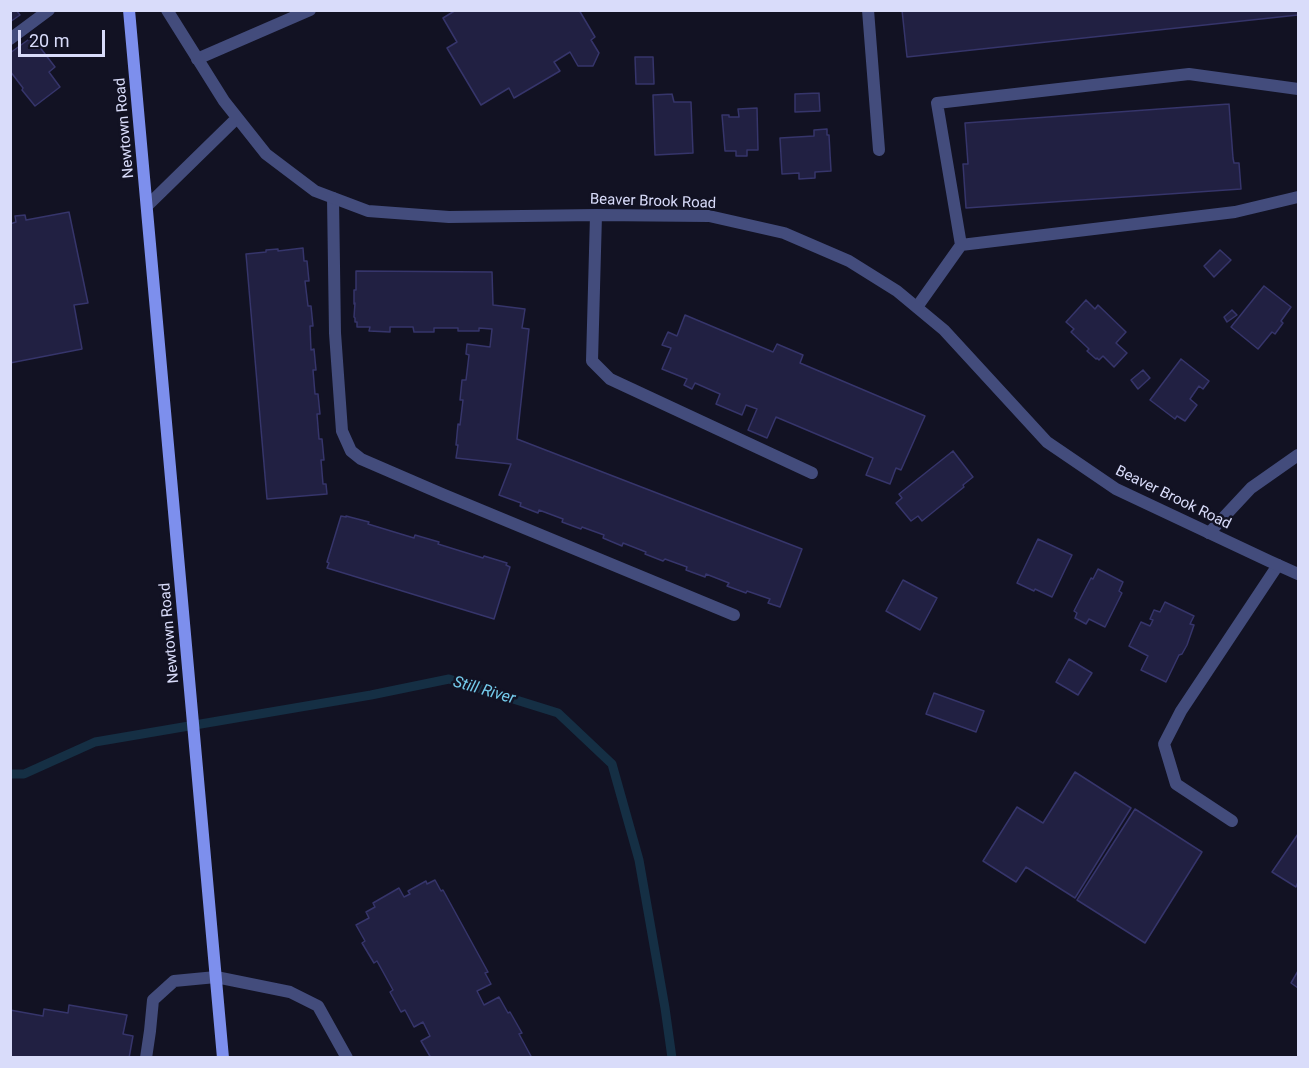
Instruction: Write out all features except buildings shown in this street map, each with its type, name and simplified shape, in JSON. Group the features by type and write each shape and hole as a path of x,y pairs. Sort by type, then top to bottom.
{"main road":[{"name":"Newtown Road","path":"129,10 223,1058"}],"street":[{"path":"10,39 48,10"},
{"name":"Beaver Brook Road","path":"167,10 224,101 266,154 315,191 368,212 448,218 596,215 709,216 784,233 849,261 897,291 944,330 1047,442 1116,489 1299,574"},
{"path":"197,59 310,10"},
{"path":"868,10 879,150"},
{"path":"917,308 961,245 938,103 1189,74 1299,89"},
{"path":"147,206 237,118"},
{"path":"961,245 1235,212 1299,196"},
{"path":"333,198 336,344 342,431 351,451 361,459 734,615"},
{"path":"596,215 592,361 610,379 812,473"},
{"path":"1209,534 1251,488 1299,455"},
{"path":"1232,821 1176,784 1164,744 1181,711 1278,565"},
{"path":"146,1058 153,1000 174,981 216,977 290,992 318,1006 347,1058"}],"waterway":[{"name":"Still River","path":"10,774 24,774 95,742 371,695 449,679 558,713 612,764 639,860 672,1058"}]}
